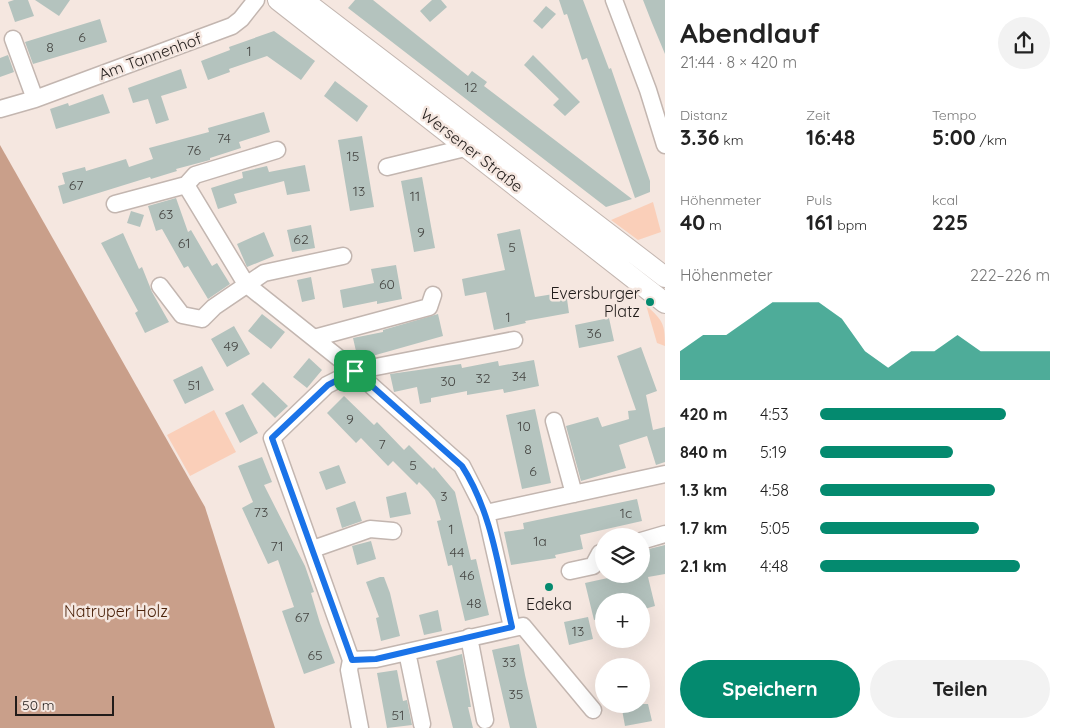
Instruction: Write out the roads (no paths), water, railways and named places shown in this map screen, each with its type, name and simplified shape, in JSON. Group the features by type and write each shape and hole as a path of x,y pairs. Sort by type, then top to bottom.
{"main road":[{"name":"Wersener Straße","path":"278,0 469,147 665,303"},
{"name":"Wersener Straße","path":"302,0 665,278"}],"street":[{"name":"Am Tannenhof","path":"0,109 34,99 232,26 241,19 256,0"},
{"path":"614,0 648,90 665,144"},
{"path":"13,39 34,99"},
{"path":"387,167 469,147"},
{"path":"115,204 186,186 195,175 277,150"},
{"path":"186,186 246,284 355,371 462,466 486,513 512,627"},
{"path":"160,286 182,315 202,319 246,284 264,273 343,256"},
{"path":"314,338 430,307 433,295"},
{"path":"360,728 349,670 352,660 272,438 328,385 355,371 514,340"},
{"path":"554,421 574,494"},
{"path":"486,513 665,474"},
{"path":"312,549 370,529 393,531"},
{"path":"650,538 665,534"},
{"path":"570,571 594,566 595,564"},
{"path":"352,660 376,659 523,626 593,710"},
{"path":"469,637 485,720"},
{"path":"407,652 422,724"}],"place":[{"name":"Eversburger Platz","path":"650,302"},
{"name":"Edeka","path":"549,587"}],"park label":[{"name":"Natruper Holz","path":"116,611"}]}
